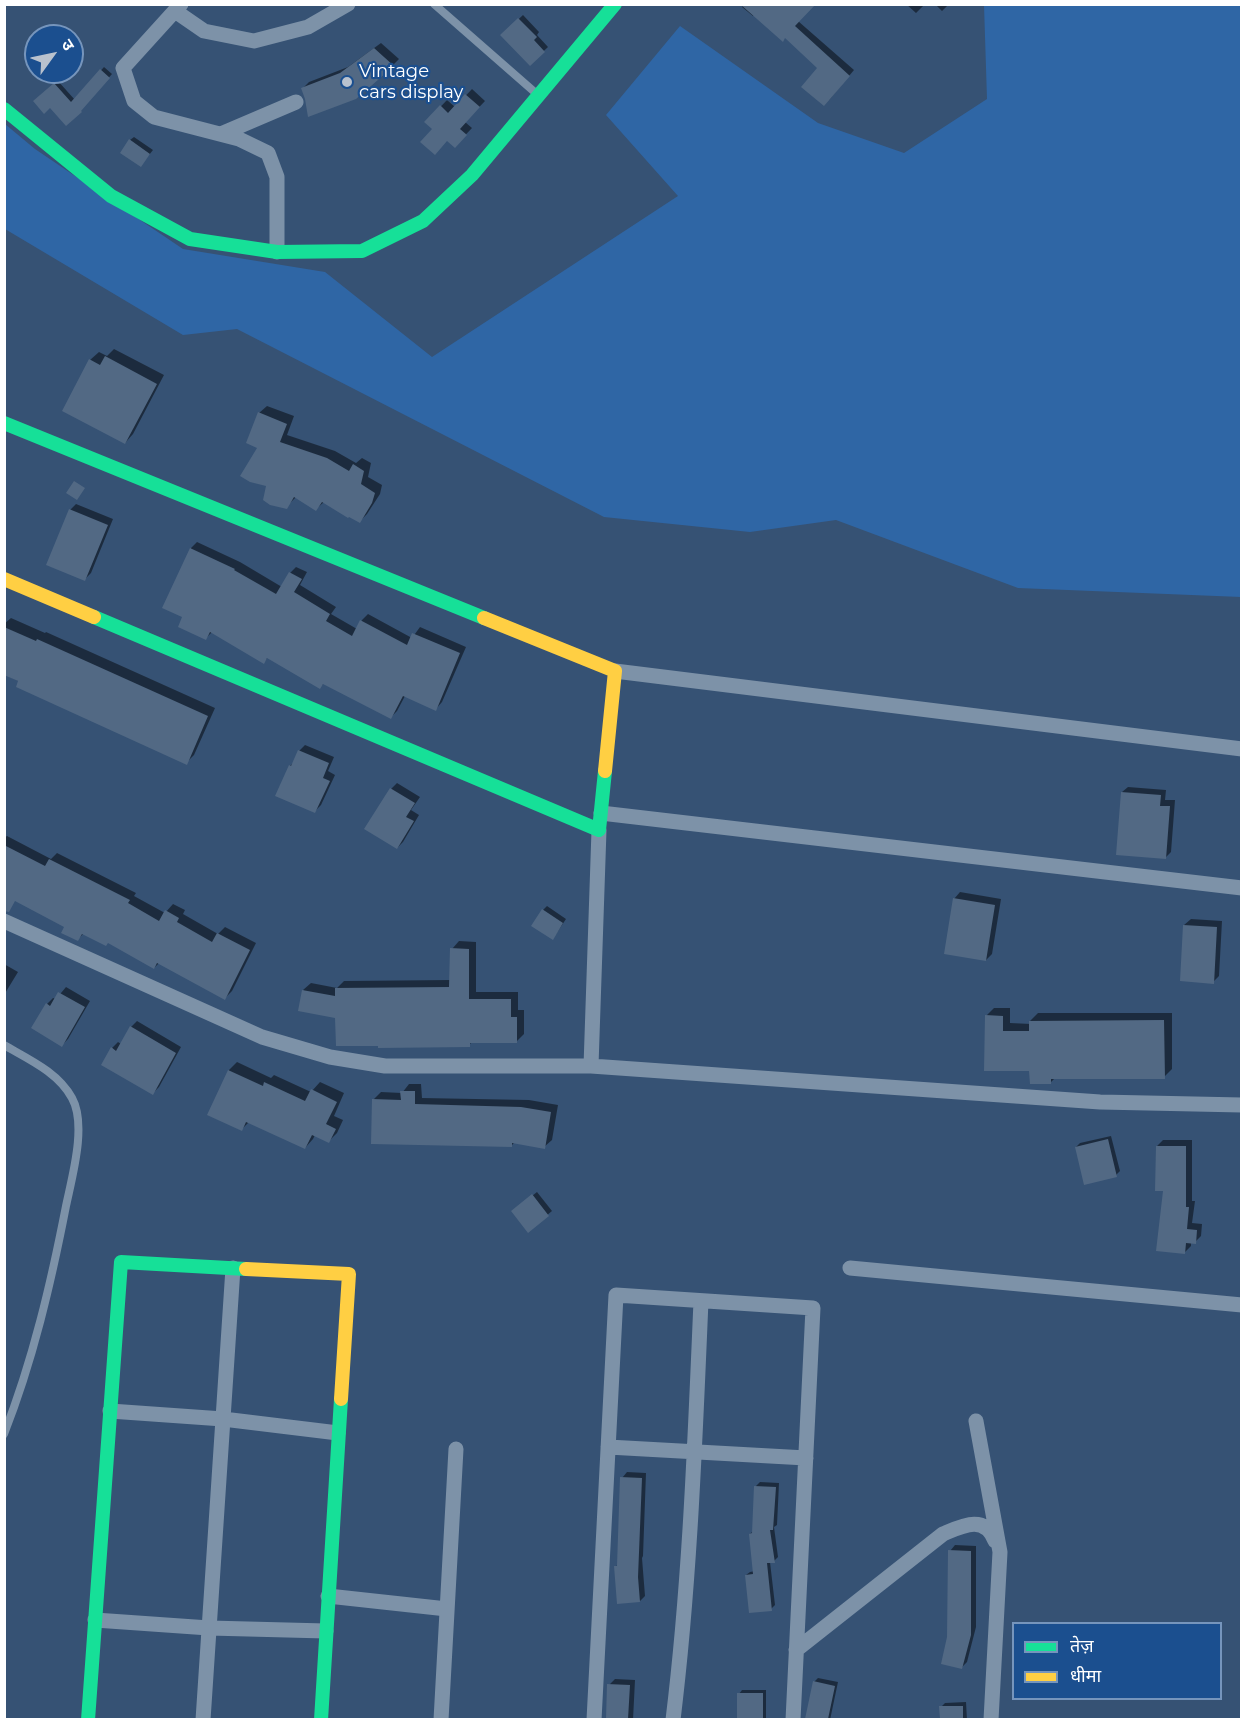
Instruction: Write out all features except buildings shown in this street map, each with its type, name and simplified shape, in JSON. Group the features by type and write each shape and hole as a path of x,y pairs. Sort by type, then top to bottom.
{"street":[{"path":"277,252 277,177 268,153 239,139 154,117 134,101 123,68 178,8 204,31 255,41 308,27 348,4"},
{"path":"4,109 111,196 190,239 277,252 362,251 423,221 472,175 615,4"},
{"path":"221,134 296,102"},
{"path":"4,423 615,671 1242,749"},
{"path":"4,579 599,830"},
{"path":"591,1066 599,830 615,671"},
{"path":"601,813 1242,888"},
{"path":"4,921 262,1037 330,1057 385,1066 591,1066 1100,1102 1242,1105"},
{"path":"88,1719 121,1262 349,1274 321,1719"},
{"path":"203,1719 233,1268"},
{"path":"850,1268 1242,1305"},
{"path":"594,1719 616,1295 813,1308 793,1719"},
{"path":"673,1719 679,1669 695,1451 701,1301"},
{"path":"110,1412 223,1419 338,1433"},
{"path":"976,1421 1000,1552 991,1719"},
{"path":"608,1446 806,1458"},
{"path":"441,1719 456,1449"},
{"path":"796,1650 943,1534 968,1524 982,1525 993,1533 1000,1552"},
{"path":"328,1596 447,1609"},
{"path":"95,1620 209,1628 326,1631"}],"lane":[{"path":"434,4 539,96"},
{"path":"4,1045 57,1078 73,1099 78,1122 77,1149 54,1270 22,1389 4,1434"}],"shaded area":[{"path":"984,5 1241,5 1241,597 1018,588 836,520 750,532 604,517 237,329 183,335 5,229 5,124 35,149 183,249 325,272 432,357 678,196 606,115 680,26 818,123 904,153 987,99"}],"traffic: fast":[{"path":"4,109 111,196 190,239 277,252 362,251 423,221 472,175 615,4"},
{"path":"4,423 484,618"},
{"path":"94,617 599,830 605,771"},
{"path":"88,1720 121,1262 246,1269"},
{"path":"321,1720 341,1399"}],"traffic: slow":[{"path":"4,579 94,617"},
{"path":"484,618 615,671 605,771"},
{"path":"246,1269 349,1274 341,1399"}],"place":[{"name":"Vintage cars display","path":"347,82"}]}
